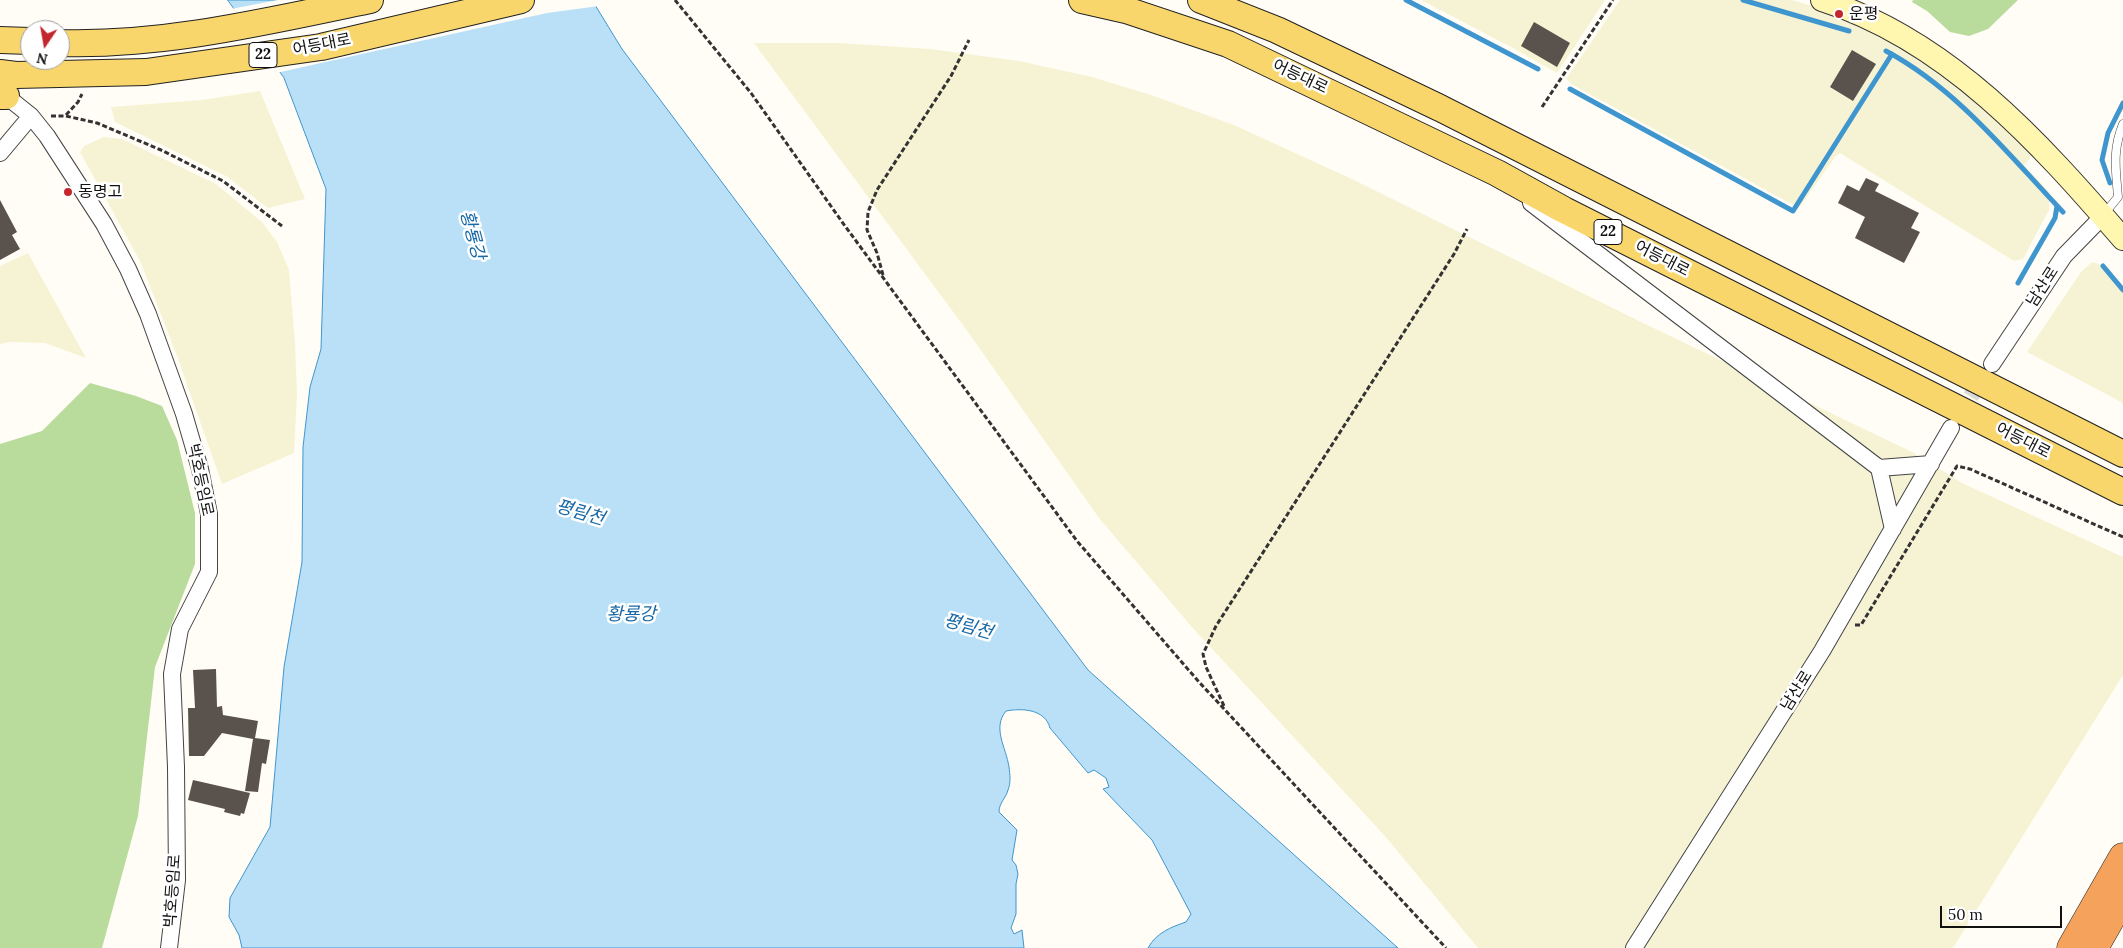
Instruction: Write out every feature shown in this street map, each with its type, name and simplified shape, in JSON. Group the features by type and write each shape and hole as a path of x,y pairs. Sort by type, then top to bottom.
{"highway":[{"path":"2071,948 2123,857"},
{"path":"2094,948 2123,897"}],"main road":[{"name":"22","path":"70,43 86,44 219,31 370,0"},
{"name":"어등대로","path":"1,89 16,75 146,72 320,47 521,0"},
{"name":"어등대로","path":"1082,0 1126,10 1228,44 1479,164 1564,210 2123,492"},
{"name":"어등대로","path":"1201,0 1277,30 1440,108 2123,454"},
{"path":"1822,0 1852,8 1908,38 1954,69 1994,102 2103,216 2123,240"},
{"path":"0,40 20,41"}],"street":[{"name":"박호등임로","path":"1,89 32,116 47,136 104,224 128,269 148,314 184,414 200,469 209,514 209,572 180,629 172,674 176,767 176,880 169,948"},
{"path":"0,153 32,116"},
{"path":"1479,164 1879,468 1893,528"},
{"name":"남산로","path":"1992,364 2064,256 2103,216"},
{"name":"남산로","path":"1634,948 1837,625 1951,428"},
{"path":"1879,468 1931,464"}],"lane":[{"path":"2103,216 2118,197 2114,156 2123,124"}],"path":[{"path":"676,0 751,93 845,226 1077,541 1199,682 1446,948"},
{"path":"1542,107 1613,0"},
{"path":"884,278 877,253 867,230 868,212 877,190 951,76 969,40"},
{"path":"66,116 78,102 85,86"},
{"path":"32,116 66,116 106,127 161,150 223,182 282,226"},
{"path":"1225,709 1206,667 1203,654 1216,626 1454,254 1467,229"},
{"path":"1837,625 1860,625 1957,466 1970,469 2123,537"}],"shaded area":[{"path":"1421,0 1605,0 1557,73"},
{"path":"1620,0 1792,0 1829,11 1837,19 1853,24 1943,69 2035,153 2024,165 2049,192 2049,210 2023,259 2014,261 1840,153 1835,157 1799,208 1573,85 1566,79"},
{"path":"754,43 839,43 930,49 1019,61 1092,77 1151,95 1234,125 1354,180 1639,321 1912,452 1962,483 2123,557 2123,675 1953,948 1478,948 1384,835 1191,626 1099,518 968,332"},
{"path":"260,91 305,199 268,208 226,176 115,122 111,107 202,100"},
{"path":"104,137 122,139 216,184 263,223 277,242 289,270 295,343 297,395 294,453 222,484 177,356 141,263 80,152 84,146"},
{"path":"28,253 86,358 45,343 10,342 0,344 0,266"},
{"path":"2092,262 2099,264 2123,292 2123,403 2027,352 2081,272"}],"green space":[{"path":"1913,0 2018,0 1988,29 1969,36 1950,32 1927,11 1912,2"},
{"path":"90,383 136,396 162,406 177,440 195,513 195,564 155,667 138,816 102,948 0,948 0,444 42,431"}],"water":[{"name":"황룡강","path":"228,0 592,0 622,49 1088,670 1398,948 1148,948 1160,934 1169,928 1186,922 1191,914 1152,840 1103,789 1109,787 1106,778 1094,770 1088,773 1038,713 1019,710 1006,711 1000,724 1001,738 1010,778 1009,787 999,812 1017,830 1012,860 1016,865 1018,874 1016,914 1011,928 1014,934 1022,930 1024,948 242,948 239,935 229,917 230,898 270,827 284,667 302,562 303,447 310,387 321,349 326,189 284,78"}],"pier":[{"path":"278,0 595,0 599,6 547,13 276,73 231,9"}],"building":[{"path":"1534,22 1570,43 1557,67 1521,46"},
{"path":"1852,50 1876,64 1853,101 1830,87"},
{"path":"1866,178 1879,184 1875,191 1919,213 1911,228 1920,232 1904,263 1855,238 1865,217 1838,203 1847,185 1859,191"},
{"path":"0,200 17,232 12,235 20,249 0,260"},
{"path":"216,669 217,707 222,706 223,715 258,721 255,738 270,740 266,764 262,763 258,792 245,791 253,739 222,733 204,756 189,756 188,708 195,708 193,670"},
{"path":"193,780 250,793 244,814 241,813 240,816 224,812 225,809 188,800"}],"waterway":[{"path":"1406,0 1538,69"},
{"path":"1743,0 1849,31"},
{"path":"1886,51 1912,66 1959,103 2063,212"},
{"path":"1570,89 1793,211 1892,54"},
{"path":"2110,183 2102,160 2108,133 2123,103"},
{"path":"2018,283 2055,218 2057,206"},
{"path":"2103,266 2123,290"}],"tunnel":[{"path":"1958,417 1985,374"}],"place":[{"name":"운평","path":"1839,14"},
{"name":"동명고","path":"68,192"}],"water label":[{"name":"평림천","path":"580,513"},
{"name":"평림천","path":"968,627"}]}
